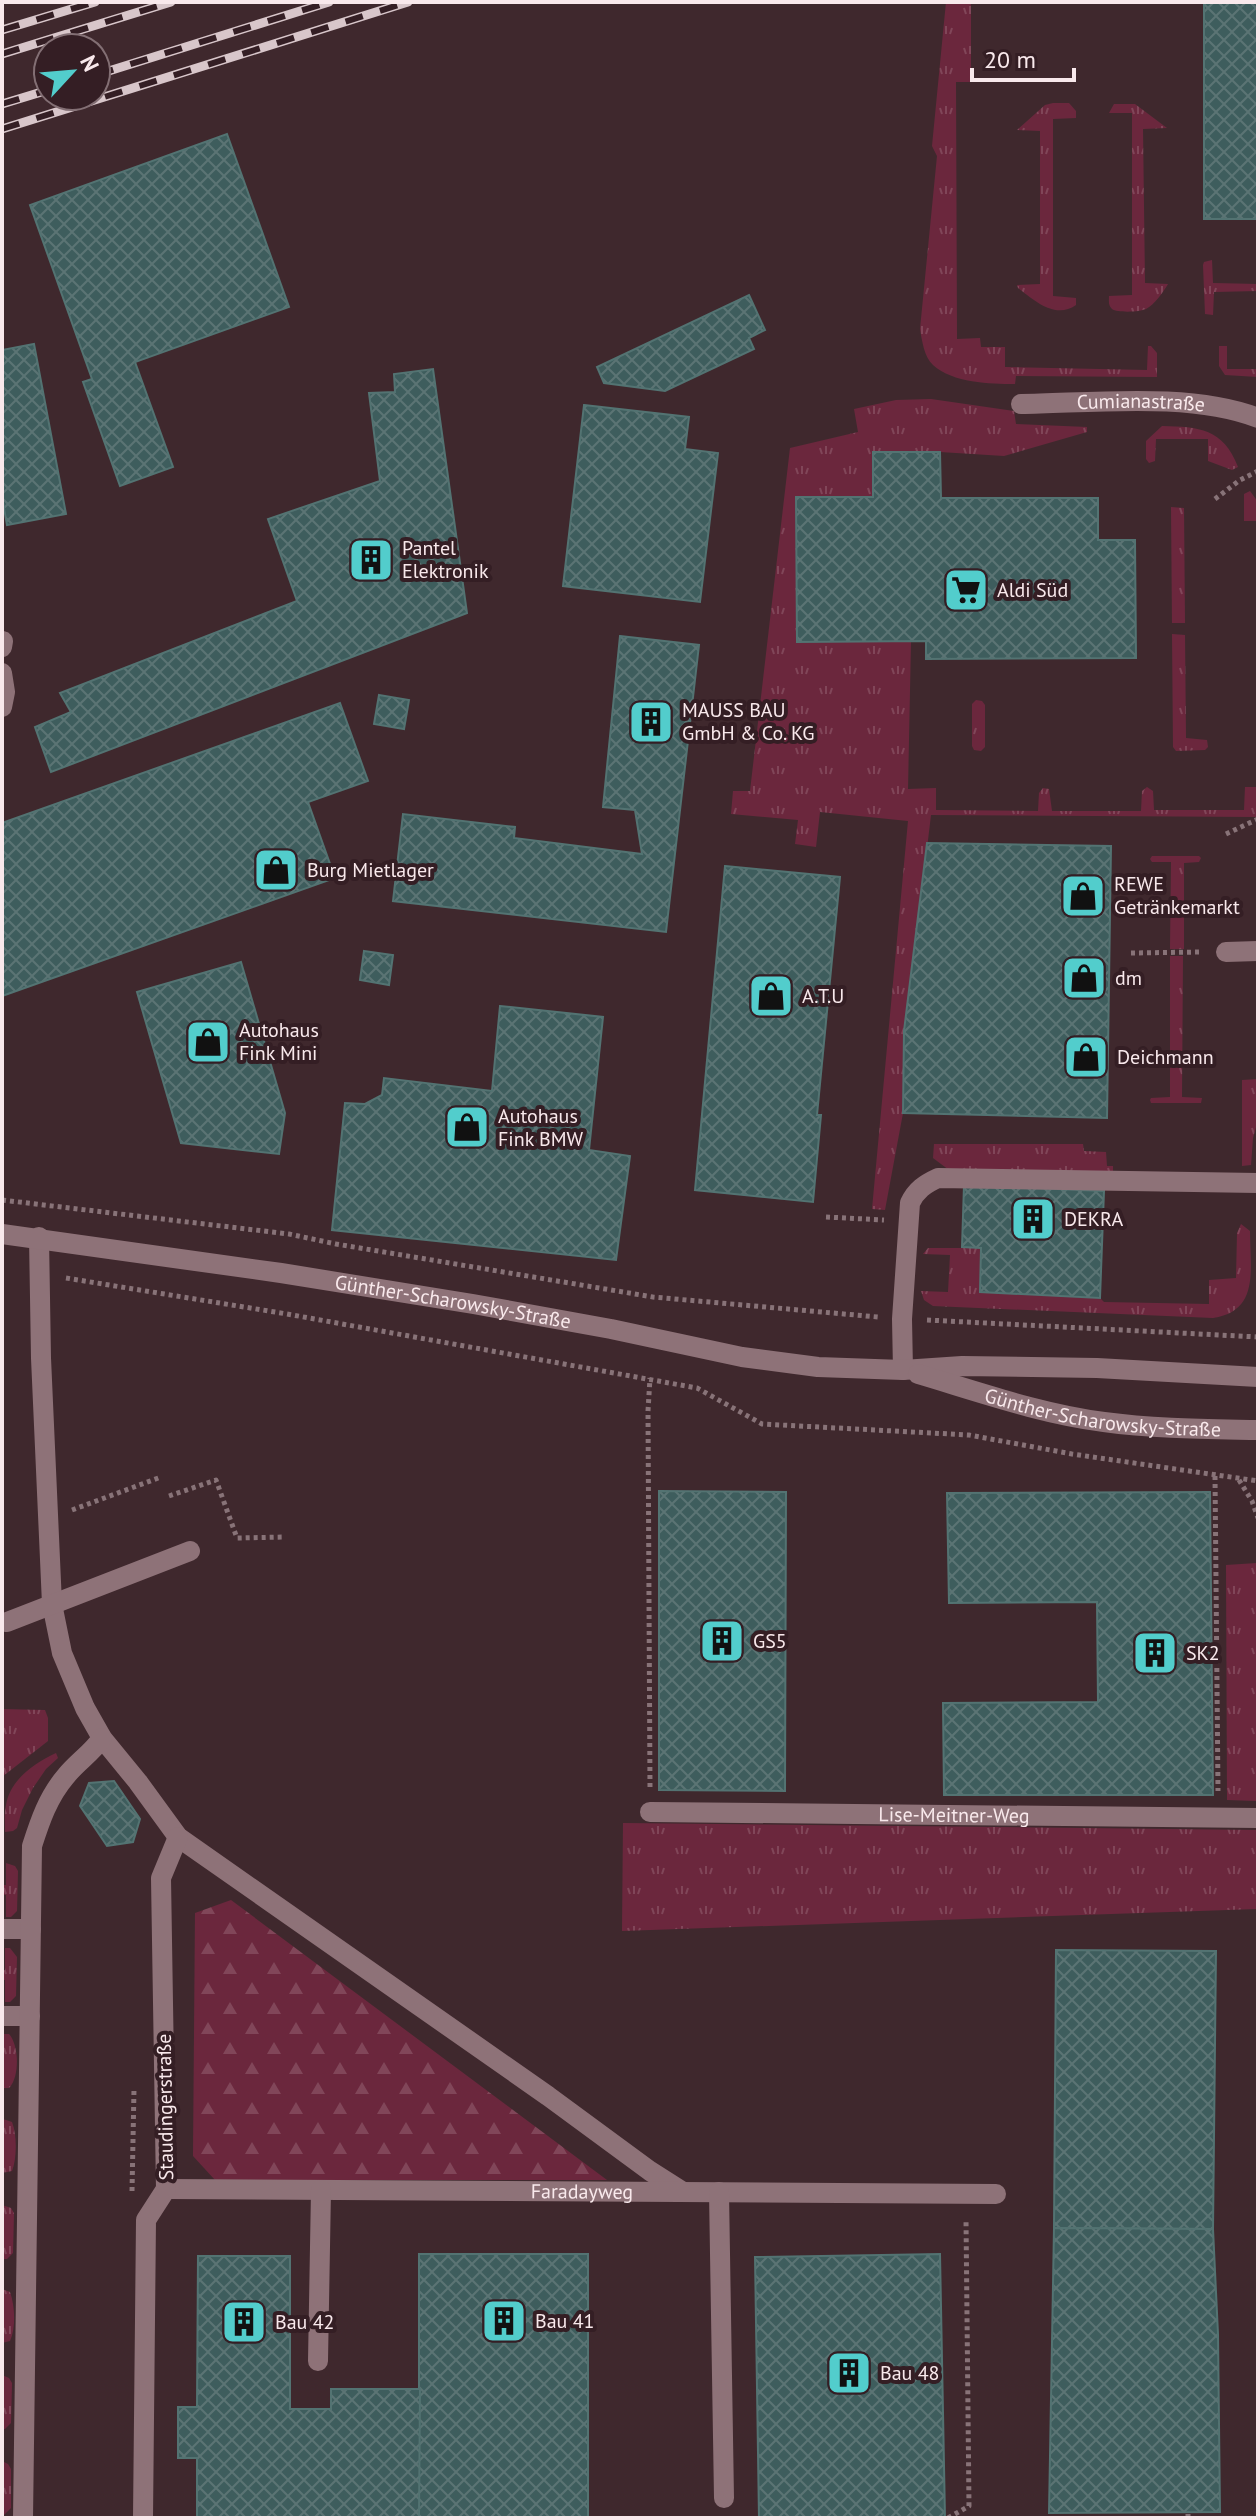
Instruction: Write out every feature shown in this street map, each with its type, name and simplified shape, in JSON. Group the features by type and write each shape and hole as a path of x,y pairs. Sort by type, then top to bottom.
{"street":[{"name":"Cumianastraße","path":"1021,404 1208,404 1258,418"},
{"path":"2,673 5,692 2,707"},
{"path":"1226,952 1258,951"},
{"path":"903,1370 902,1319 910,1203 921,1187 938,1178 1258,1183"},
{"name":"Günther-Scharowsky-Straße","path":"2,1234 39,1237 473,1304 742,1357 818,1367 903,1370 962,1366 1022,1367 1258,1377"},
{"path":"39,1237 52,1604 62,1653 85,1708 102,1738 178,1837 683,2192"},
{"name":"Günther-Scharowsky-Straße","path":"903,1370 1043,1410 1103,1422 1258,1430"},
{"path":"7,1622 190,1551"},
{"path":"23,2518 32,1846 44,1808 66,1776 95,1749 102,1738"},
{"name":"Lise-Meitner-Weg","path":"650,1812 1258,1818"},
{"name":"Staudingerstraße","path":"143,2518 146,2220 166,2189 161,1878 178,1837"},
{"path":"2,1929 31,1929"},
{"path":"2,2016 30,2016"},
{"name":"Faradayweg","path":"166,2189 996,2194"},
{"path":"318,2361 321,2190"},
{"path":"719,2192 724,2498"}],"path":[{"path":"1215,499 1258,471"},
{"path":"1226,834 1258,819"},
{"path":"1131,953 1226,952"},
{"path":"2,1200 289,1234 653,1297 902,1319 1258,1337"},
{"path":"826,1217 909,1222"},
{"path":"38,1276 82,1280 650,1378 697,1388 762,1424 969,1435 1072,1454 1258,1481"},
{"path":"650,1378 650,1812"},
{"path":"1215,1476 1218,1817"},
{"path":"48,1519 161,1477"},
{"path":"1239,1479 1258,1518"},
{"path":"169,1496 216,1480 237,1538 285,1537"},
{"path":"948,2518 969,2506 965,2194"}],"green space":[{"path":"946,2 971,2 971,82 956,82 957,339 980,338 981,347 1005,347 1005,367 1147,370 1148,346 1151,346 1157,353 1157,377 1016,376 1015,384 983,383 951,376 927,358 920,329 937,156 932,146"},
{"path":"1069,103 1076,111 1076,118 1053,119 1053,296 1076,298 1076,305 1060,310 1038,303 1017,285 1040,284 1040,131 1017,130 1045,105"},
{"path":"1114,104 1135,104 1167,128 1143,129 1145,283 1168,284 1149,307 1124,312 1111,307 1109,296 1132,295 1132,113 1109,113"},
{"path":"1212,260 1213,283 1258,284 1258,291 1214,292 1213,315 1205,314 1203,265"},
{"path":"1219,346 1227,346 1227,369 1258,369 1258,377 1225,375 1219,366"},
{"path":"931,399 1014,411 1016,424 1087,427 1087,432 1004,456 873,452 873,497 797,497 911,641 908,789 936,788 936,810 1038,811 1039,793 1043,788 1049,789 1052,811 1141,811 1142,791 1147,787 1153,791 1154,810 1244,810 1245,787 1258,787 1258,817 931,815 905,1031 903,1113 885,1210 872,1209 908,821 820,812 816,847 795,844 798,820 731,814 733,791 750,791 790,448 858,432 854,409 896,400"},
{"path":"1162,426 1208,432 1225,444 1238,467 1232,470 1208,461 1208,439 1156,439 1155,461 1149,463 1146,459 1146,441"},
{"path":"1250,491 1258,502 1258,521 1244,521 1244,494"},
{"path":"1171,507 1184,508 1185,623 1172,623"},
{"path":"1172,634 1185,635 1186,738 1207,740 1205,750 1176,751 1173,747"},
{"path":"976,700 985,705 985,747 981,751 974,750 972,746 972,704"},
{"path":"1152,856 1201,858 1199,862 1184,863 1184,949 1170,949 1171,862 1152,862"},
{"path":"1170,956 1183,956 1182,1097 1202,1098 1201,1103 1151,1103 1150,1100 1170,1097"},
{"path":"1258,1079 1258,1120 1251,1165 1242,1166 1242,1080"},
{"path":"934,1144 1083,1144 1084,1151 1106,1152 1107,1166 1113,1166 1113,1176 949,1170 933,1158"},
{"path":"1241,1224 1250,1231 1249,1286 1239,1307 1213,1318 933,1306 924,1300 921,1291 948,1292 950,1255 923,1254 928,1248 981,1248 980,1292 1100,1298 1104,1302 1209,1304 1209,1280 1236,1278 1237,1233"},
{"path":"1257,1563 1256,1801 1227,1800 1226,1565"},
{"path":"2,1709 45,1710 48,1741 2,1777"},
{"path":"56,1753 58,1758 33,1788 17,1828 5,1832 5,1808 12,1788 32,1767"},
{"path":"623,1823 1257,1830 1257,1909 622,1931"},
{"path":"6,1863 15,1866 18,1871 17,1911 11,1917 6,1917 6,1895 2,1894 2,1885 6,1885"},
{"path":"231,1900 607,2180 215,2180 193,2156 195,1913"},
{"path":"5,1948 10,1948 17,1957 16,1996 10,2002 5,2002 5,1980 2,1980"},
{"path":"4,2034 9,2034 16,2053 15,2076 9,2088 3,2088"},
{"path":"3,2119 12,2122 16,2146 12,2171 2,2173"},
{"path":"2,2205 11,2208 14,2213 13,2253 7,2259 2,2259"},
{"path":"2,2289 10,2292 14,2317 10,2341 2,2343"},
{"path":"2,2375 12,2383 11,2423 5,2429 2,2429"},
{"path":"2,2461 11,2469 11,2508 4,2515 2,2515"}],"building":[{"path":"1204,2 1258,2 1258,219 1204,219"},
{"path":"227,134 289,307 135,362 173,467 120,486 83,382 92,379 30,205"},
{"path":"749,295 765,330 749,338 754,349 665,391 604,383 597,367"},
{"path":"34,344 66,514 7,525 2,497 2,350"},
{"name":"Pantel Elektronik","path":"433,369 467,613 51,772 35,727 71,712 60,693 297,601 268,519 380,481 369,393 395,392 394,374"},
{"path":"584,405 689,417 685,449 718,453 700,602 563,586"},
{"name":"Aldi Süd","path":"873,452 940,452 941,498 1098,498 1098,540 1135,540 1136,658 926,659 926,641 797,642 796,497 873,497"},
{"name":"MAUSS BAU GmbH & Co. KG","path":"620,636 699,645 666,932 393,901 403,814 515,827 514,838 642,854 635,810 603,807"},
{"path":"379,695 409,700 404,729 374,724"},
{"path":"340,703 368,781 308,802 335,878 2,996 2,823"},
{"path":"927,843 1111,846 1107,1118 903,1113 904,1031"},
{"name":"A.T.U","path":"725,866 840,877 817,1115 821,1115 813,1202 695,1190"},
{"path":"364,951 393,955 389,985 360,980"},
{"name":"Autohaus Fink Mini","path":"241,962 285,1113 279,1154 181,1143 137,992"},
{"name":"Autohaus Fink BMW","path":"500,1006 603,1017 589,1150 630,1156 616,1260 332,1230 345,1103 365,1104 382,1095 384,1078 492,1091"},
{"name":"DEKRA","path":"964,1185 1104,1191 1100,1298 980,1292 981,1248 962,1247"},
{"name":"GS5","path":"659,1491 786,1492 785,1791 659,1790"},
{"name":"SK2","path":"1210,1492 1213,1795 944,1795 943,1703 1098,1702 1097,1602 949,1603 947,1493"},
{"path":"114,1781 140,1819 133,1842 107,1846 80,1806 89,1783"},
{"path":"1056,1950 1216,1951 1213,2229 1054,2228"},
{"path":"1054,2228 1213,2229 1218,2334 1220,2512 1049,2513"},
{"name":"Bau 41","path":"419,2254 588,2254 588,2518 419,2518"},
{"name":"Bau 48","path":"940,2254 945,2518 759,2518 755,2257"},
{"name":"Bau 42","path":"198,2256 290,2256 290,2409 331,2409 331,2389 420,2389 419,2518 197,2518 197,2458 178,2458 178,2407 197,2407"}],"railway":[{"path":"2,30 95,2"},
{"path":"2,54 171,2"},
{"path":"112,70 329,2"},
{"path":"2,129 408,2"},
{"path":"2,104 32,95"}],"place":[{"name":"Pantel Elektronik","path":"371,560"},
{"name":"Aldi Süd","path":"966,590"},
{"name":"MAUSS BAU GmbH & Co. KG","path":"651,722"},
{"name":"Burg Mietlager","path":"276,870"},
{"name":"REWE Getränkemarkt","path":"1083,896"},
{"name":"dm","path":"1084,978"},
{"name":"A.T.U","path":"771,996"},
{"name":"Autohaus Fink Mini","path":"208,1042"},
{"name":"Deichmann","path":"1086,1057"},
{"name":"Autohaus Fink BMW","path":"467,1127"},
{"name":"DEKRA","path":"1033,1219"},
{"name":"GS5","path":"722,1641"},
{"name":"SK2","path":"1155,1653"},
{"name":"Bau 41","path":"504,2321"},
{"name":"Bau 42","path":"244,2322"},
{"name":"Bau 48","path":"849,2373"}]}
